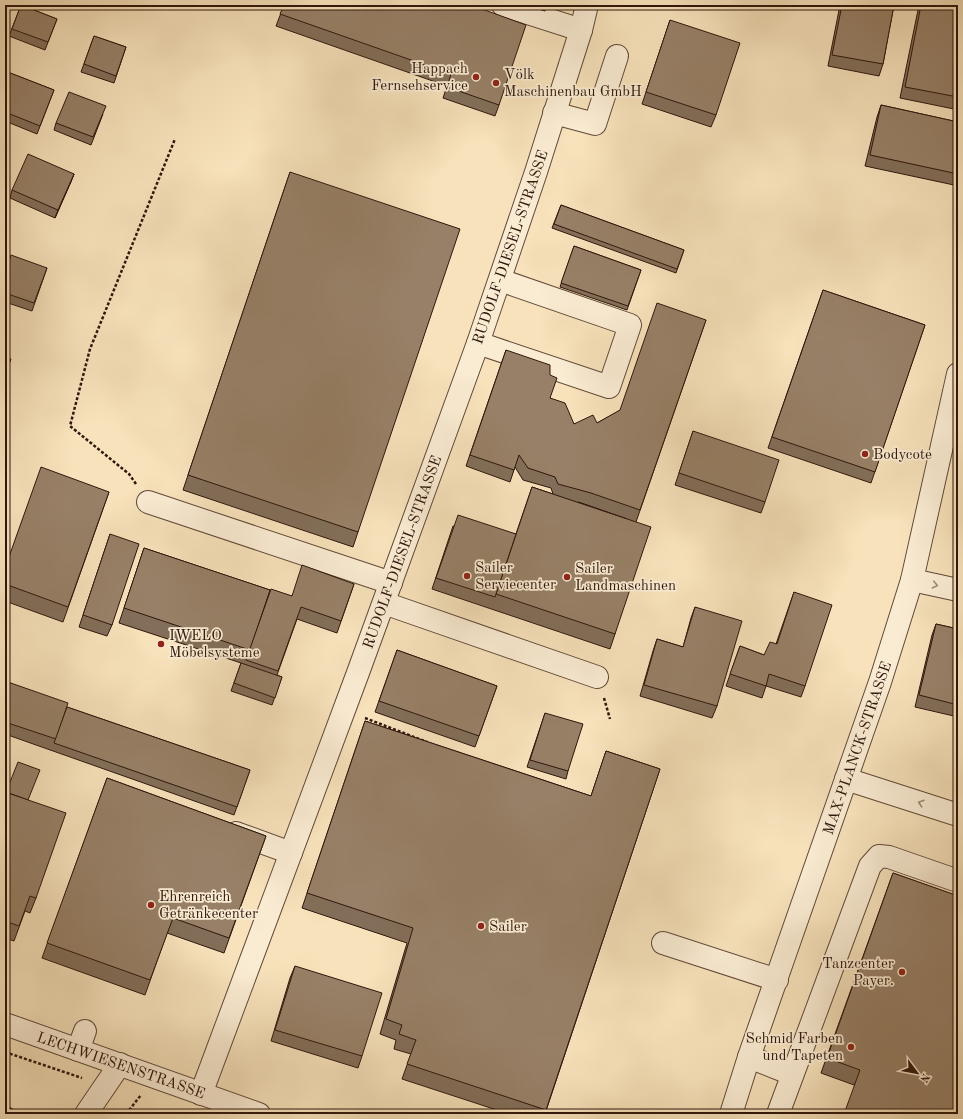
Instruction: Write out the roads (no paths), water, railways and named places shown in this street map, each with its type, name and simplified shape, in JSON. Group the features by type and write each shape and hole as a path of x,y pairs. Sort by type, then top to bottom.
{"street":[{"path":"503,5 581,30"},
{"name":"RUDOLF-DIESEL-STRASSE","path":"202,1094 224,1021 291,852 384,603 478,343 500,280 581,30 587,5"},
{"path":"554,113 595,124 618,56"},
{"path":"478,343 609,387 630,325 500,280"},
{"name":"MAX-PLANCK-STRASSE","path":"731,1114 749,1057 880,682 912,580 958,374"},
{"path":"148,502 391,583"},
{"path":"912,580 958,590"},
{"path":"384,603 597,677"},
{"path":"846,779 958,815"},
{"path":"214,826 291,852"},
{"path":"778,1114 870,866 879,856 889,857 958,881"},
{"path":"663,943 777,980"},
{"name":"LECHWIESENSTRASSE","path":"5,1024 82,1040 120,1064 259,1114"},
{"path":"749,1057 792,1074"},
{"path":"86,1114 120,1064"}],"place":[{"name":"Happach Fernsehservice","path":"476,77"},
{"name":"Völk Maschinenbau GmbH","path":"496,83"},
{"name":"Bodycote","path":"865,454"},
{"name":"Sailer Serviecenter","path":"467,576"},
{"name":"Sailer Landmaschinen","path":"567,577"},
{"name":"IWELO Möbelsysteme","path":"161,644"},
{"name":"Ehrenreich Getränkecenter","path":"151,905"},
{"name":"Sailer","path":"481,926"},
{"name":"Tanzcenter Payer.","path":"902,972"},
{"name":"Schmid Farben und Tapeten","path":"851,1047"}]}
